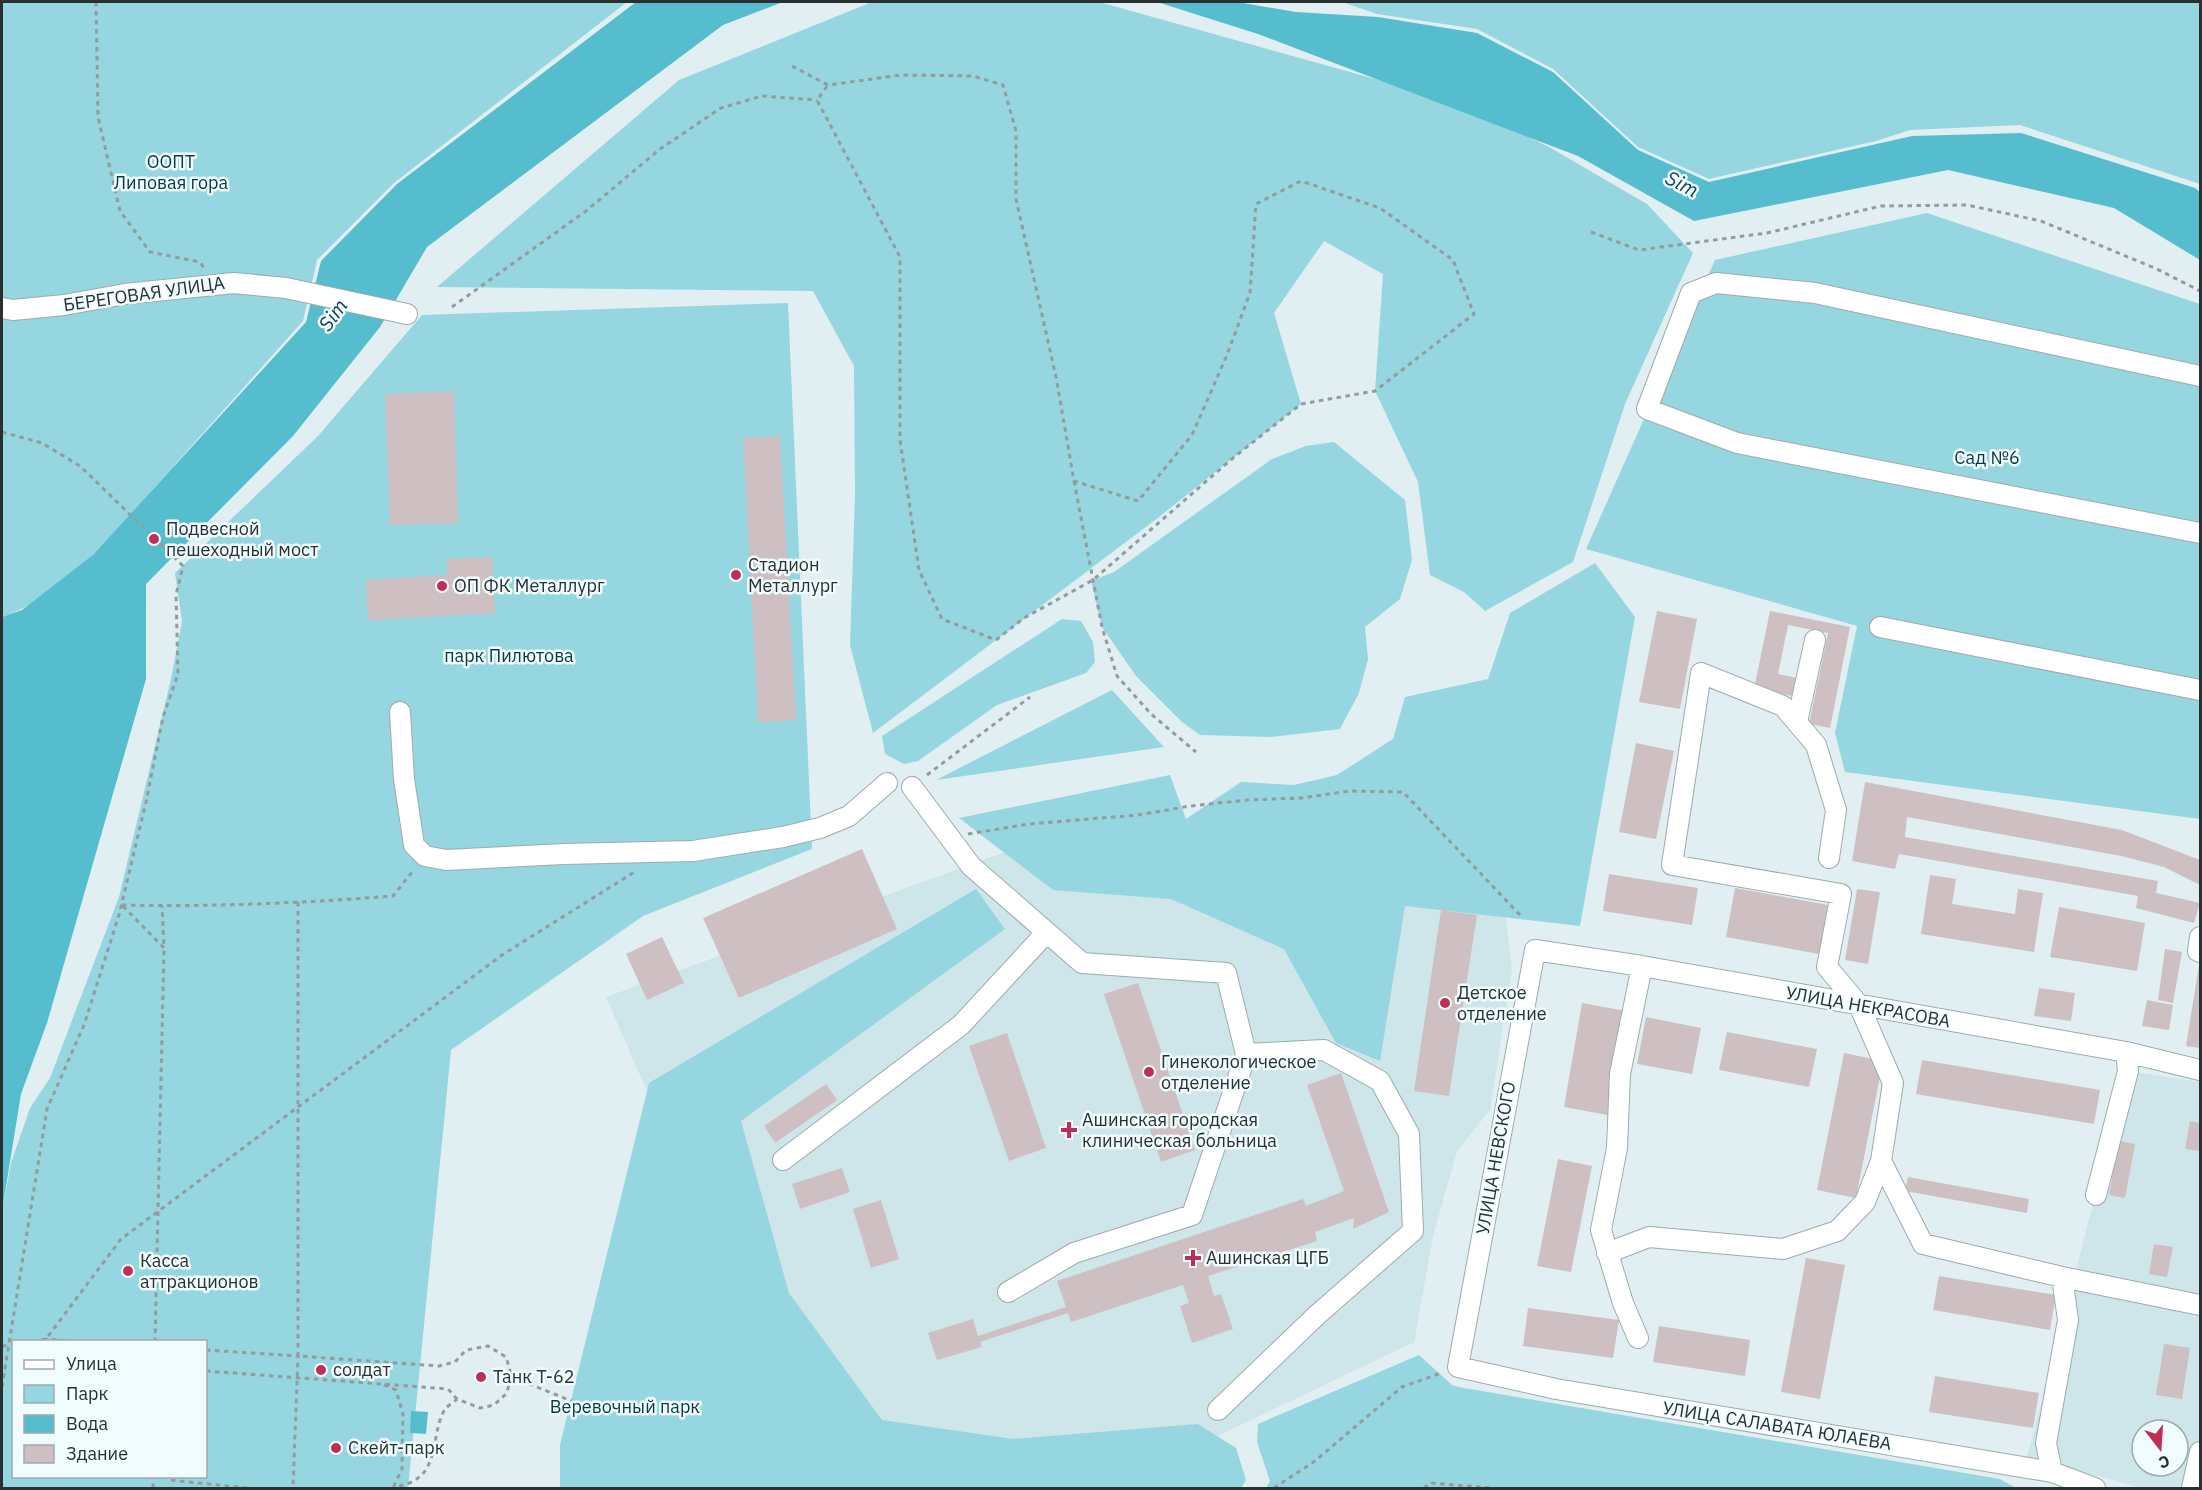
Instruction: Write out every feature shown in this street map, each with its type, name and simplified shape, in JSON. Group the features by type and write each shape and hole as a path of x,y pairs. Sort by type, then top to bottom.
{"street":[{"name":"БЕРЕГОВАЯ УЛИЦА","path":"2,308 12,310 64,306 125,294 234,282 286,288 406,314"},
{"path":"2200,376 1815,293 1716,283 1691,293 1647,409 1737,442 2200,533"},
{"path":"1880,627 2200,690"},
{"path":"1797,722 1815,640"},
{"path":"1607,1253 1648,1238 1783,1250 1837,1231 1865,1202 1881,1161 1893,1083 1859,1005 1827,967 1841,894 1672,865 1701,673 1783,706 1816,745 1836,810 1829,858"},
{"path":"400,712 404,779 414,845 425,856 446,860 693,851 738,844 801,833 840,820 849,816 887,783"},
{"path":"912,787 971,866 1082,963 1226,973 1246,1054 1192,1215 1074,1253 1008,1292"},
{"path":"783,1160 961,1025 1047,932"},
{"path":"2200,937 2198,951 2200,952"},
{"name":"УЛИЦА НЕКРАСОВА","path":"1535,950 1642,966 2126,1052 2200,1070"},
{"name":"УЛИЦА НЕВСКОГО","path":"1458,1367 1535,950"},
{"path":"1638,1338 1623,1303 1601,1230 1617,1148 1620,1074 1642,966"},
{"path":"1218,1410 1317,1315 1413,1231 1409,1134 1380,1081 1324,1050 1246,1054"},
{"path":"2096,1195 2128,1071 2126,1052"},
{"path":"1881,1161 1923,1244 2062,1277 2200,1305"},
{"path":"2052,1472 2046,1443 2068,1320 2062,1277"},
{"name":"УЛИЦА САЛАВАТА ЮЛАЕВА","path":"1458,1367 1556,1389 2052,1472 2095,1488"},
{"path":"2192,1488 2200,1452"}],"path":[{"path":"96,2 98,117 120,211 150,252 200,262 216,285"},
{"path":"792,66 828,85 911,75 973,76 1003,85 1016,131 1016,199 1056,377 1102,627 1117,676 1151,714 1196,752"},
{"path":"817,100 828,85"},
{"path":"452,307 586,211 660,149 721,108 762,96 817,100"},
{"path":"817,100 900,257 900,440 919,570 942,619 996,640 1024,618 1093,580 1233,458 1301,404 1375,391 1474,314 1453,260 1380,208 1302,181 1256,204 1250,293 1227,355 1192,435 1138,501 1074,481"},
{"path":"1591,232 1639,250 1767,233 1881,206 1967,205 2041,221 2157,268 2200,291"},
{"path":"2,432 42,443 80,466 183,566 176,595 178,674 163,717 122,905 84,1025 47,1109 2,1387"},
{"path":"912,787 1030,697"},
{"path":"949,837 1029,824 1137,814 1235,801 1300,798 1350,791 1403,792 1522,917"},
{"path":"122,905 298,902 393,896 425,856"},
{"path":"45,1340 122,1239 502,955 638,870"},
{"path":"293,1488 298,1356 298,902"},
{"path":"122,905 164,948"},
{"path":"155,1340 164,948 162,906"},
{"path":"2,1346 12,1347"},
{"path":"207,1350 439,1366 455,1362 466,1350 488,1346 506,1357 512,1377 506,1394 494,1405 480,1408 457,1399 448,1389 207,1371"},
{"path":"1274,1488 1315,1461 1402,1386 1458,1367"},
{"path":"512,1377 579,1404"},
{"path":"380,1383 396,1390 403,1414 402,1469 393,1488"},
{"path":"393,1488 418,1479 428,1464 436,1444 438,1426 446,1408 457,1399"},
{"path":"166,1478 247,1488"},
{"path":"1424,1488 1430,1483 1492,1488"}],"shaded area":[{"name":"Ашинская городская клиническая больница","path":"1395,801 1506,918 1512,970 1490,1110 1457,1151 1433,1236 1414,1342 1109,1488 810,1467 606,997 1044,838"},
{"path":"2128,1071 2200,1082 2200,1488 2142,1488 2027,1457"}],"green space":[{"name":"ООПТ Липовая гора","path":"2,2 627,2 394,183 317,260 303,321 115,532 63,582 34,602 2,617"},
{"path":"872,2 1099,2 1458,102 1549,147 1647,204 1693,253 1625,404 1573,562 1485,611 1464,592 1430,575 1418,482 1375,391 1383,274 1324,241 1274,313 1301,404 1159,517 873,733 850,645 855,495 854,366 813,291 437,287 679,80"},
{"path":"1342,2 2200,2 2200,184 2020,125 1910,130 1876,141 1709,179 1638,147 1553,69 1477,29 1377,14"},
{"name":"Сад №6","path":"1927,213 2200,304 2200,819 1845,772 1835,733 1857,626 1586,549 1715,260"},
{"name":"парк Пилютова","path":"788,303 812,849 643,916 451,1050 408,1488 2,1488 2,1211 11,1163 30,1108 50,1078 119,897 171,679 182,621 175,573 318,436 422,315"},
{"path":"1334,442 1405,500 1412,560 1400,599 1365,627 1368,659 1359,693 1340,729 1271,737 1200,735 1182,722 1136,676 1102,627 1091,581 1114,572 1272,459 1306,446"},
{"path":"1595,563 1635,617 1580,926 1405,906 1380,1061 1336,1043 1284,949 1171,899 1053,890 959,818 1170,775 1186,819 1241,782 1294,785 1337,775 1393,739 1405,697 1488,679 1510,613"},
{"path":"1062,619 1081,621 1093,642 1095,662 1086,673 997,705 918,761 904,764 885,754 882,736"},
{"path":"1112,690 1164,747 936,780"},
{"name":"Веревочный парк","path":"976,889 1005,929 741,1121 789,1293 882,1420 1013,1439 1198,1424 1236,1448 1246,1480 1241,1488 560,1488 560,1445 649,1083"},
{"path":"1419,1355 1452,1385 1458,1387 2000,1479 2016,1488 1266,1488 1270,1481 1257,1442 1258,1424"}],"water":[{"name":"Sim","path":"636,2 783,2 723,25 427,247 380,327 293,436 146,584 146,679 47,1023 21,1094 2,1211 2,617 22,610 93,555 306,322 321,261 397,184"},
{"name":"Sim","path":"1157,2 1237,2 1296,12 1378,17 1477,33 1553,72 1638,150 1709,182 1912,136 2021,133 2195,188 2200,192 2200,260 2114,208 1948,170 1694,221 1578,156 1258,34"},
{"path":"411,1411 428,1412 426,1434 410,1433"}],"building":[{"path":"454,391 458,523 390,525 385,394"},
{"path":"780,436 796,720 758,722 743,438"},
{"path":"492,557 495,613 368,620 366,580 447,575 447,559"},
{"path":"1657,611 1697,619 1680,709 1639,702"},
{"path":"1770,611 1850,627 1830,728 1809,724 1828,633 1788,625 1778,674 1797,678 1793,696 1754,689"},
{"path":"1636,743 1674,751 1656,839 1619,832"},
{"path":"1865,782 2122,830 2200,860 2200,885 2164,867 2121,856 1907,817 1905,837 2158,881 2156,893 2200,903 2194,923 2136,908 2138,896 1899,854 1895,869 1852,861"},
{"path":"862,849 897,929 739,998 703,918"},
{"path":"1609,874 1698,888 1692,925 1603,911"},
{"path":"1930,875 1956,879 1952,904 2015,914 2018,889 2043,893 2034,952 1921,934"},
{"path":"1735,888 1828,905 1819,954 1726,937"},
{"path":"1857,889 1880,892 1868,964 1845,960"},
{"path":"2059,907 2145,923 2137,971 2050,957"},
{"name":"Детское отделение","path":"1441,910 1477,915 1449,1096 1414,1091"},
{"path":"662,937 684,983 647,1000 626,954"},
{"path":"2165,949 2182,952 2173,1003 2158,1000"},
{"path":"2200,966 2200,1048 2186,1046"},
{"name":"Гинекологическое отделение","path":"1138,983 1195,1150 1161,1162 1104,994"},
{"path":"2039,988 2075,993 2071,1021 2034,1016"},
{"path":"2147,1000 2173,1005 2169,1030 2142,1026"},
{"path":"1582,1003 1626,1011 1608,1115 1564,1107"},
{"path":"1646,1017 1701,1028 1692,1074 1637,1064"},
{"path":"1727,1032 1817,1049 1809,1087 1719,1070"},
{"path":"1007,1033 1046,1148 1009,1161 969,1046"},
{"path":"1844,1053 1883,1061 1856,1198 1817,1190"},
{"path":"1922,1060 2100,1090 2094,1124 1916,1094"},
{"name":"Ашинская ЦГБ","path":"1341,1073 1389,1212 1353,1229 1354,1218 1315,1232 1317,1241 1208,1276 1214,1296 1221,1294 1233,1329 1192,1343 1180,1306 1189,1303 1183,1285 1071,1322 1068,1313 980,1342 982,1347 937,1360 928,1333 973,1319 978,1336 1066,1307 1057,1281 1303,1199 1306,1206 1344,1191 1307,1085"},
{"path":"826,1084 837,1100 775,1143 764,1126"},
{"path":"2190,1121 2200,1123 2200,1151 2185,1149"},
{"path":"2119,1141 2135,1144 2125,1198 2109,1195"},
{"path":"1558,1159 1592,1166 1571,1272 1537,1266"},
{"path":"842,1168 850,1192 800,1209 792,1184"},
{"path":"1908,1177 2029,1199 2027,1213 1905,1191"},
{"path":"881,1200 899,1259 871,1268 853,1209"},
{"path":"2154,1244 2173,1247 2167,1277 2149,1274"},
{"path":"1806,1258 1845,1265 1820,1399 1781,1392"},
{"path":"1939,1276 2056,1295 2050,1330 1933,1310"},
{"path":"1528,1308 1619,1320 1613,1358 1523,1346"},
{"path":"1659,1326 1750,1340 1745,1376 1653,1362"},
{"path":"2164,1344 2190,1348 2182,1399 2156,1395"},
{"path":"1935,1376 2039,1393 2033,1428 1929,1412"}],"place":[{"name":"Подвесной пешеходный мост","path":"154,539"},
{"name":"Стадион Металлург","path":"736,575"},
{"name":"ОП ФК Металлург","path":"442,586"},
{"name":"Детское отделение","path":"1445,1003"},
{"name":"Гинекологическое отделение","path":"1149,1072"},
{"name":"Ашинская городская клиническая больница","path":"1069,1130"},
{"name":"Ашинская ЦГБ","path":"1193,1258"},
{"name":"Касса аттракционов","path":"128,1271"},
{"name":"солдат","path":"321,1370"},
{"name":"Танк Т-62","path":"481,1377"},
{"name":"Скейт-парк","path":"336,1448"}]}
